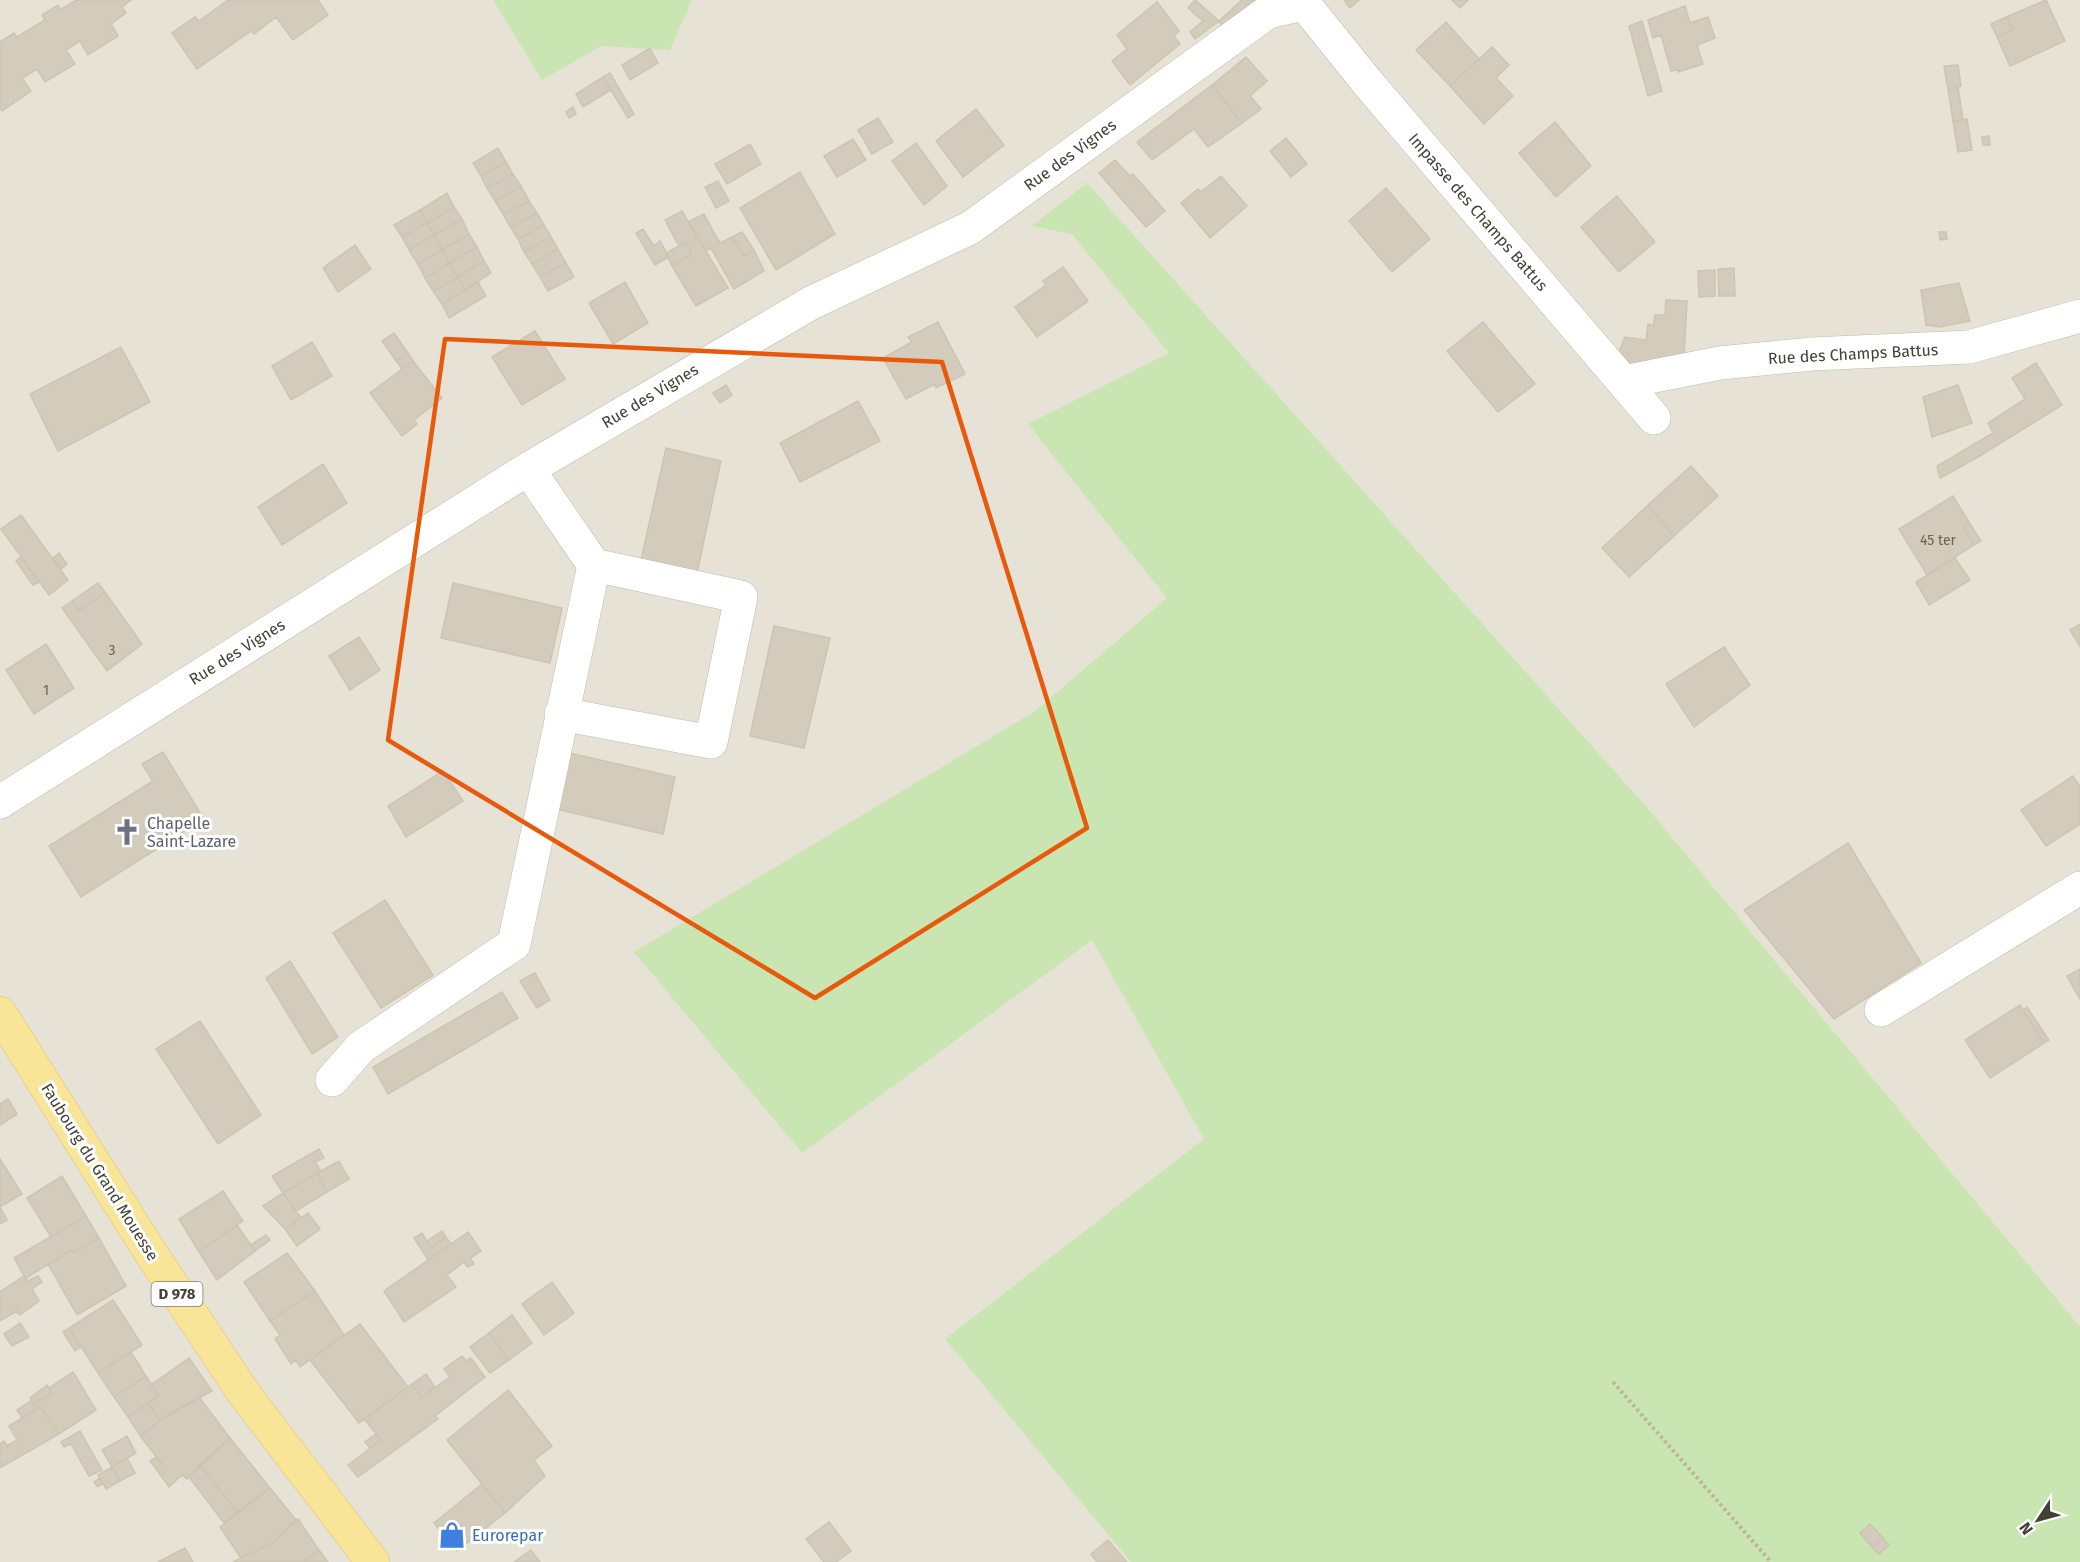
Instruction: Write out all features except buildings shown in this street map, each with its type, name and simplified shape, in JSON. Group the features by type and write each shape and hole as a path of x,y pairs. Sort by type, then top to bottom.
{"main road":[{"name":"Faubourg du Grand Mouesse","path":"0,1013 152,1255 245,1395 374,1562"}],"street":[{"name":"Impasse des Champs Battus","path":"1302,2 1367,82 1654,418"},
{"name":"Rue des Vignes","path":"0,802 528,469 812,303 970,228 1268,12 1302,2"},
{"name":"Rue des Champs Battus","path":"1624,382 1720,363 1812,354 1969,347 2080,316"},
{"path":"528,469 594,565 741,597 711,742 561,714"},
{"path":"332,1080 361,1047 514,944 594,565"},
{"path":"1881,1010 2080,888"}],"path":[{"path":"1613,1382 1771,1562"}],"highlighted area":[{"path":"445,339 942,362 1087,828 815,998 388,740"}],"shaded area":[{"path":"0,0 2080,0 2080,1562 0,1562"}],"green space":[{"path":"493,0 692,0 670,50 601,46 542,80"},
{"path":"1087,183 1643,803 2080,1327 2080,1562 1131,1562 945,1339 1204,1139 1092,940 802,1153 634,952 1034,712 1167,598 1028,424 1169,353 1072,234 1032,226"}],"place":[{"name":"Chapelle Saint-Lazare","path":"127,832"},
{"name":"Eurorepar","path":"452,1535"}]}
